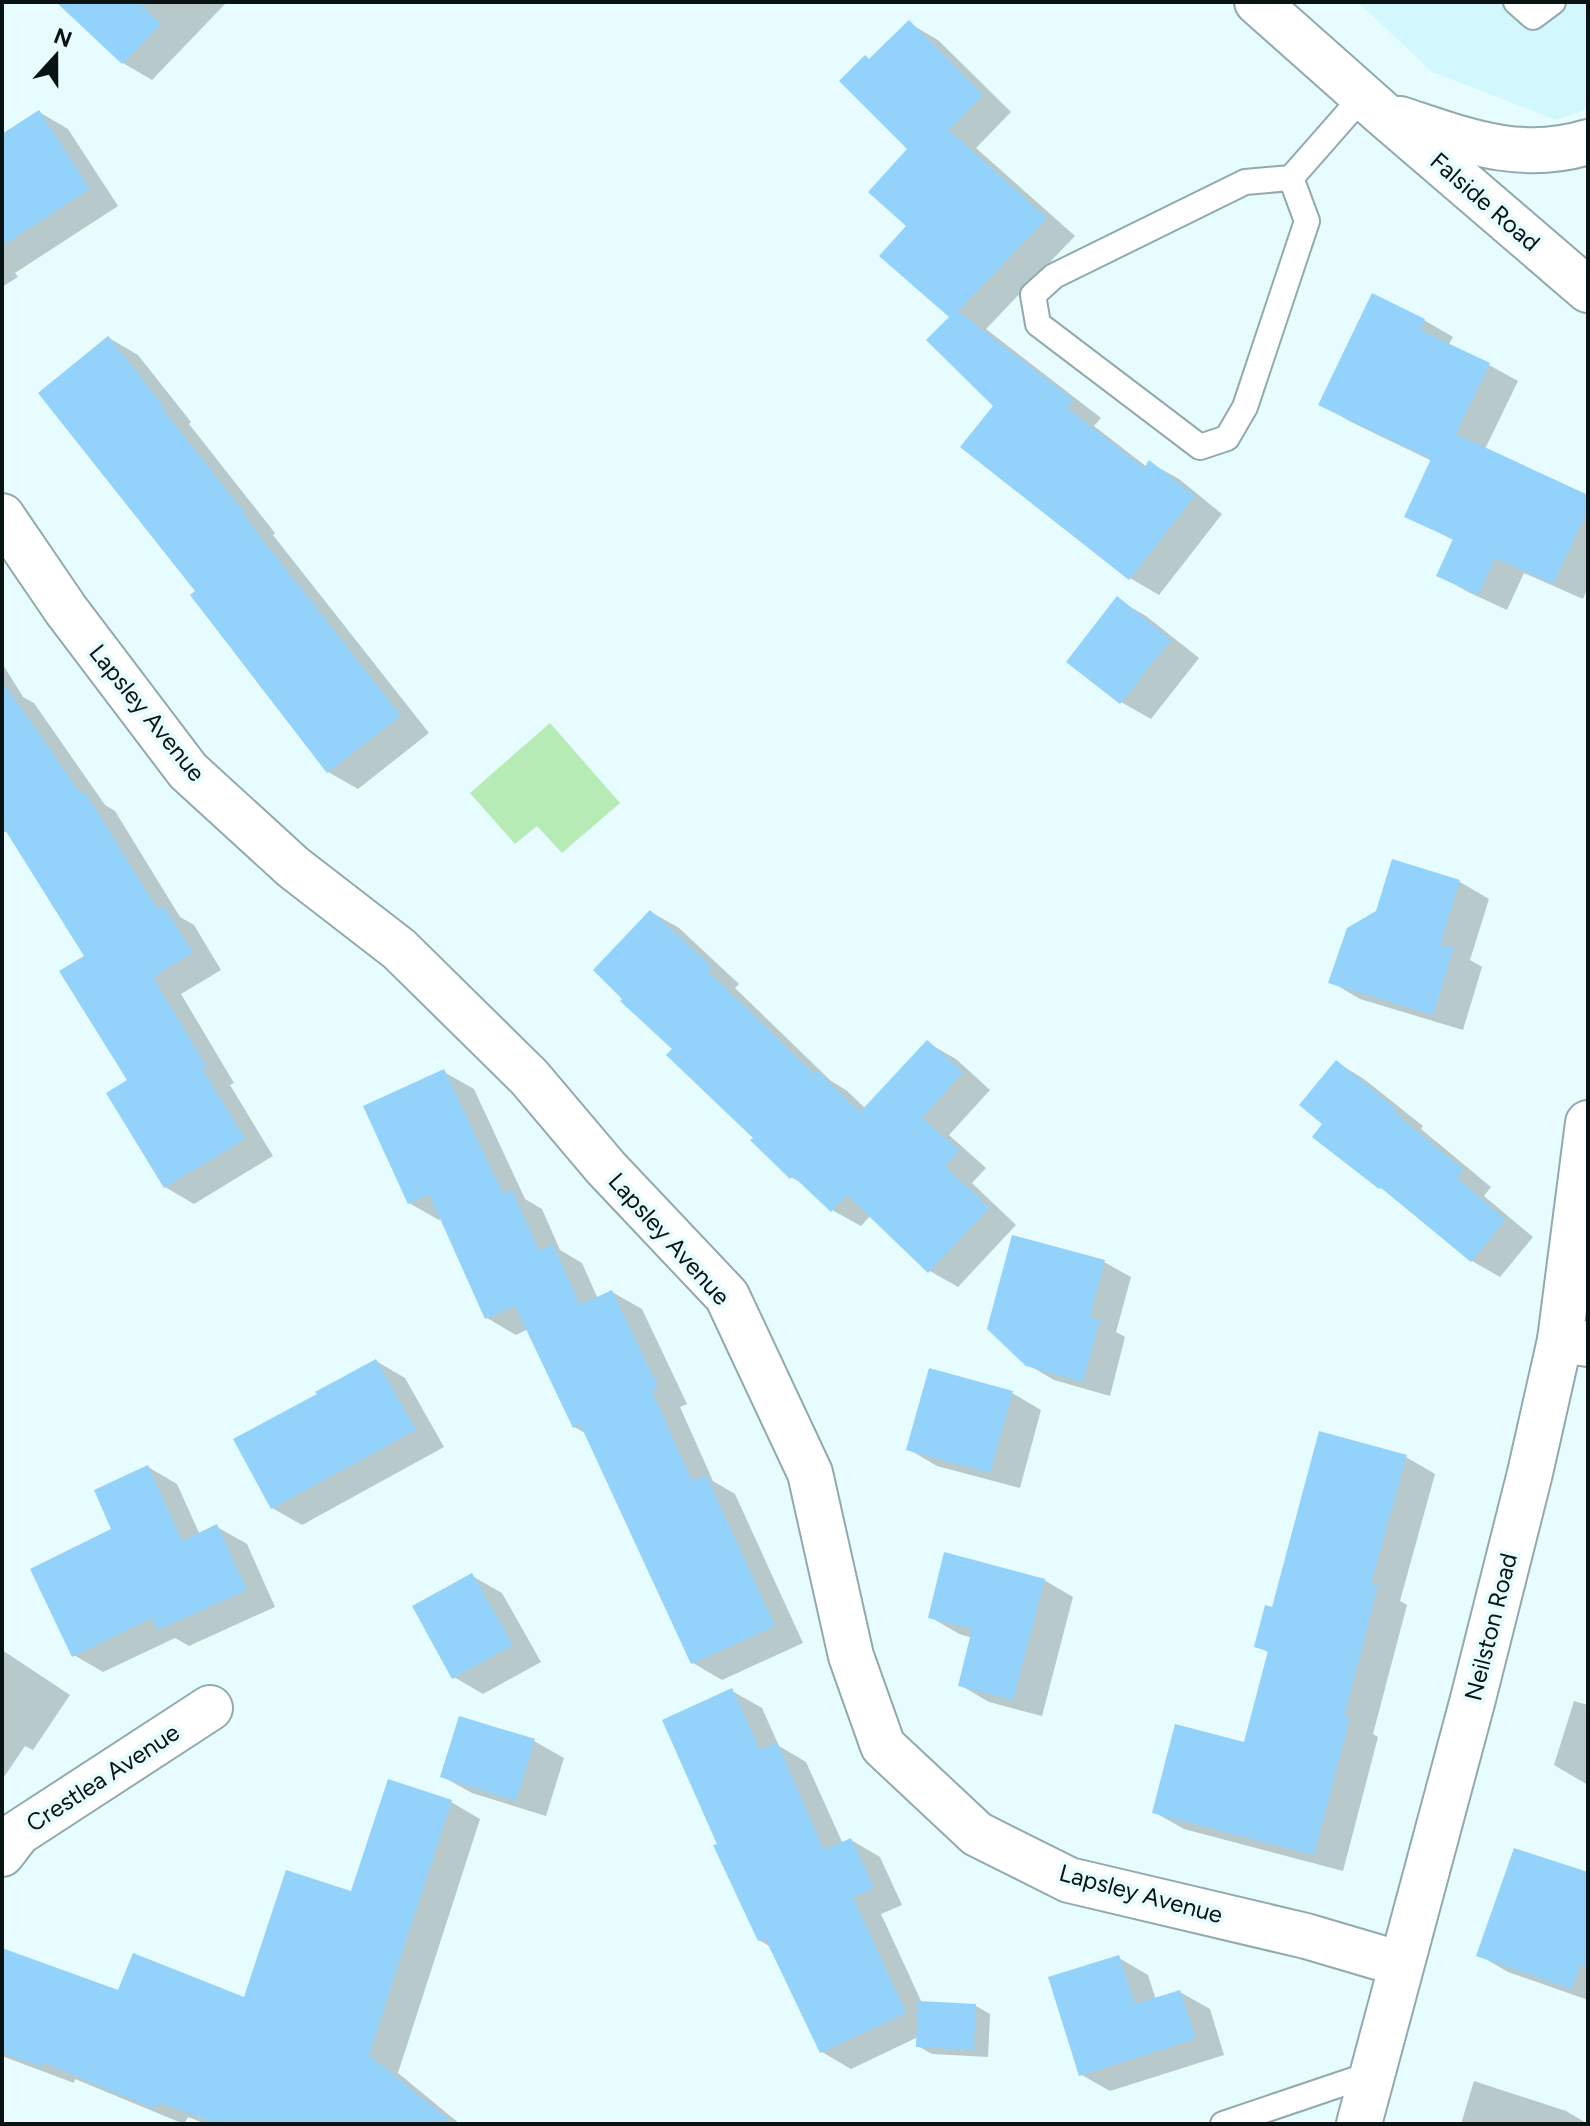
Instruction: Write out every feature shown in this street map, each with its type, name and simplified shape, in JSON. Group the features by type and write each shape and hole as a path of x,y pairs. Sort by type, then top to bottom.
{"street":[{"name":"Falside Road","path":"1257,2 1588,290"},
{"name":"Falside Road","path":"1373,105 1482,146 1535,152 1588,142"},
{"name":"Lapsley Avenue","path":"2,516 66,610 188,771 293,867 399,949 529,1077 606,1168 727,1296 810,1473 851,1656 883,1746 977,1834 1069,1880 1306,1936 1401,1964"},
{"name":"Neilston Road","path":"1359,2124 1530,1473 1574,1342 1588,1123"},
{"name":"Crestlea Avenue","path":"2,1854 18,1833 210,1708"}],"lane":[{"path":"1516,2 1533,17 1553,2"},
{"path":"1291,178 1307,221 1245,407 1227,438 1200,447 1038,324 1033,295 1054,276 1245,182 1291,178 1373,105"},
{"path":"1223,2124 1371,2074"}],"shaded area":[{"path":"1358,2 1588,2 1588,108 1557,120 1432,72"}],"green space":[{"path":"550,723 620,803 562,853 537,826 515,844 470,793"}],"building":[{"path":"56,2 138,2 161,24 122,64"},
{"path":"909,20 983,95 949,130 1047,218 958,311 1073,400 1067,408 1144,468 1149,460 1195,496 1129,580 960,447 993,406 926,340 949,317 879,256 906,226 868,192 907,149 839,81 865,55 869,59"},
{"path":"39,110 90,189 2,246 2,134"},
{"path":"1372,293 1425,319 1420,330 1490,363 1456,434 1588,495 1588,510 1553,584 1495,558 1478,595 1436,576 1453,539 1404,517 1431,459 1318,405"},
{"path":"108,336 401,716 327,773 190,595 195,591 38,393"},
{"path":"1117,596 1171,640 1120,704 1066,662"},
{"path":"2,681 81,794 85,792 158,910 164,906 193,953 153,977 245,1139 164,1188 106,1093 127,1080 59,971 84,956 2,825"},
{"path":"1392,859 1460,880 1440,945 1454,948 1433,1015 1328,983 1347,928 1376,911"},
{"path":"650,910 712,967 708,971 814,1074 817,1071 860,1112 927,1040 963,1072 922,1118 959,1150 945,1166 989,1208 928,1273 847,1195 831,1212 793,1176 790,1179 750,1140 753,1138 666,1055 672,1049 620,1001 622,999 593,970"},
{"path":"1336,1060 1464,1170 1457,1178 1506,1220 1471,1262 1380,1187 1312,1137 1322,1124 1299,1105"},
{"path":"444,1069 503,1194 512,1190 539,1250 553,1244 580,1305 612,1290 658,1387 652,1391 692,1481 706,1475 775,1626 691,1664 580,1424 573,1428 515,1306 485,1319 429,1194 408,1204 363,1106"},
{"path":"1012,1235 1105,1260 1090,1317 1100,1320 1083,1382 1026,1366 987,1329"},
{"path":"376,1359 416,1430 271,1509 233,1439"},
{"path":"929,1368 1013,1391 990,1473 906,1450"},
{"path":"1319,1431 1407,1455 1371,1584 1378,1586 1344,1717 1350,1718 1314,1855 1152,1813 1175,1724 1244,1742 1268,1651 1254,1647 1265,1605 1272,1607"},
{"path":"148,1465 182,1541 217,1524 247,1590 158,1630 152,1618 72,1657 30,1569 111,1529 94,1490"},
{"path":"944,1552 1045,1579 1013,1700 958,1686 972,1629 928,1618"},
{"path":"472,1573 513,1645 452,1679 412,1606"},
{"path":"732,1688 760,1750 777,1742 824,1850 851,1838 874,1888 853,1897 906,2013 820,2053 765,1938 758,1941 713,1845 717,1844 662,1720"},
{"path":"459,1716 535,1739 516,1801 440,1777"},
{"path":"388,1779 452,1800 369,2055 454,2124 218,2124 158,2102 155,2109 45,2063 44,2067 2,2053 2,1948 118,1990 133,1953 244,1997 286,1870 351,1891"},
{"path":"1514,1848 1588,1872 1588,1968 1580,1965 1572,1989 1476,1956"},
{"path":"1119,1955 1135,2004 1180,1990 1196,2039 1079,2076 1048,1977"},
{"path":"918,2001 976,2004 974,2050 916,2047"}]}
